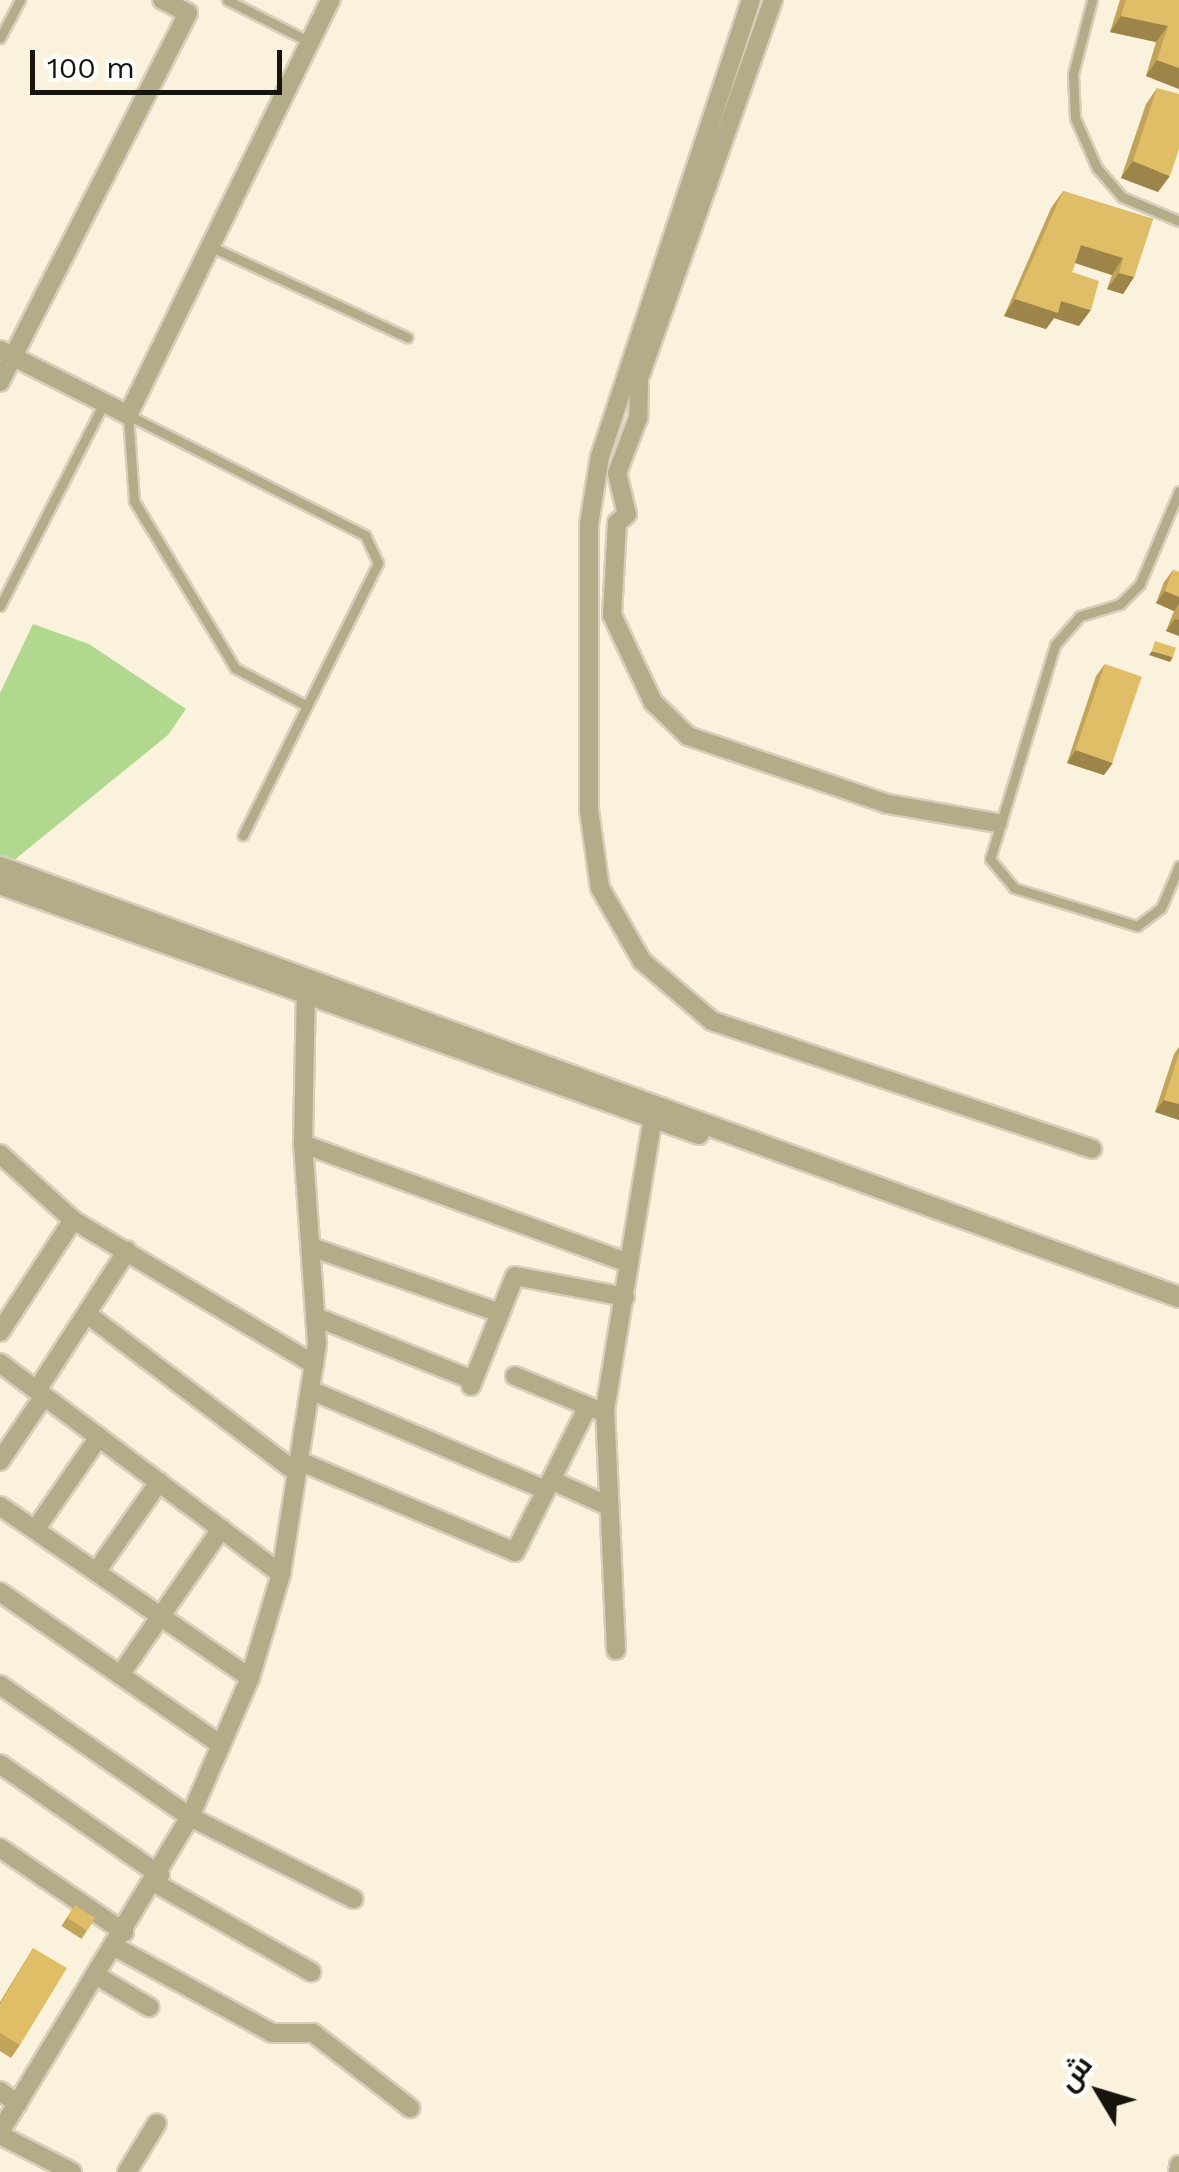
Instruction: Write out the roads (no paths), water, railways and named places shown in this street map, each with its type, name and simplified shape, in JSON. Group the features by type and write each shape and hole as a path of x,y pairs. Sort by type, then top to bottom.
{"street":[{"path":"0,382 7,353 192,6 162,0"},
{"path":"7,353 128,415 316,44 330,0"},
{"path":"751,0 600,456 589,524 589,639 590,810 600,888 642,961 712,1020 1092,1149"},
{"path":"773,0 639,380 638,418 617,474 627,514 617,524 612,615 654,702 688,736 872,800 997,822"},
{"path":"0,867 306,987 653,1114 769,1151 1179,1298"},
{"path":"0,884 306,987"},
{"path":"72,2172 0,2134 158,1879 190,1817 250,1678 281,1574 314,1364 314,1248 303,1144 306,987"},
{"path":"616,1650 606,1505 605,1410 653,1114"},
{"path":"303,1144 626,1262"},
{"path":"0,1154 73,1220 314,1364"},
{"path":"0,1332 73,1220"},
{"path":"314,1248 500,1313"},
{"path":"0,1461 127,1252"},
{"path":"316,1316 472,1383 515,1276 625,1296"},
{"path":"87,1314 298,1467 515,1552 586,1410"},
{"path":"0,1363 281,1574"},
{"path":"515,1376 586,1410 605,1410"},
{"path":"310,1390 606,1505"},
{"path":"35,1530 99,1438"},
{"path":"96,1572 158,1482"},
{"path":"0,1506 250,1678"},
{"path":"120,1675 221,1528"},
{"path":"0,1592 221,1746"},
{"path":"0,1685 190,1817 354,1899"},
{"path":"0,1764 158,1879 310,1972"},
{"path":"0,1848 120,1940 272,2033 313,2033 410,2108"},
{"path":"98,1976 149,2007"},
{"path":"0,2091 18,2104"},
{"path":"128,2172 157,2122"}],"lane":[{"path":"0,38 20,0"},
{"path":"228,0 316,44"},
{"path":"1092,0 1073,74 1075,118 1096,168 1122,197 1179,221"},
{"path":"214,248 407,337"},
{"path":"0,606 104,403"},
{"path":"128,415 365,536 378,564 243,835"},
{"path":"128,415 134,501 235,668 307,706"},
{"path":"1179,491 1140,584 1120,604 1080,616 1055,645 997,822 996,876 1118,923 1149,920 1179,866"}]}
